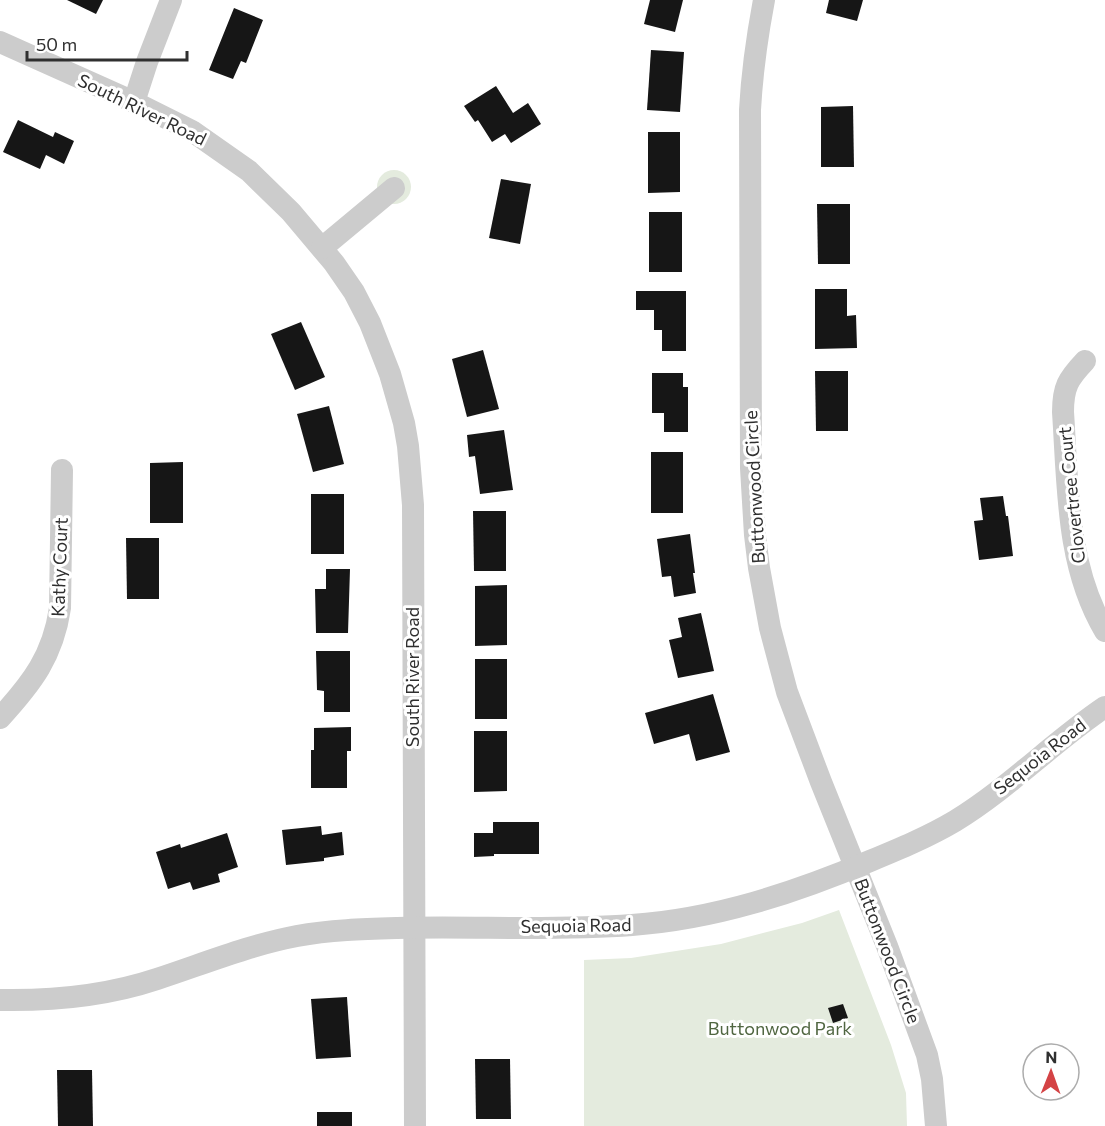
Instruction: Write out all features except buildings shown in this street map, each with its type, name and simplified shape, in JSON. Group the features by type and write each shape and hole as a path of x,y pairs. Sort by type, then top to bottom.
{"street":[{"path":"134,102 171,0"},
{"name":"Buttonwood Circle","path":"764,0 753,64 750,110 751,468 759,568 770,628 787,692 887,946 927,1056 932,1079 936,1126"},
{"name":"South River Road","path":"0,42 134,102 192,131 249,171 291,212 334,263 354,292 370,323 390,374 404,423 413,505 415,1126"},
{"path":"322,248 394,188"},
{"name":"Clovertree Court","path":"1085,361 1069,380 1064,390 1063,412 1074,546 1090,598 1105,631"},
{"name":"Kathy Court","path":"0,718 38,670 49,651 57,629 60,608 63,470"},
{"name":"Sequoia Road","path":"0,1000 38,1001 122,989 266,943 297,936 348,930 576,927 656,923 746,906 855,868 911,844 954,821 1105,707"}],"green space":[{"path":"394,170 406,175 411,187 406,199 394,204 382,199 377,187 382,175"},
{"name":"Buttonwood Park","path":"839,910 891,1045 906,1093 907,1126 584,1126 584,960 631,958 721,944 802,923"}]}
